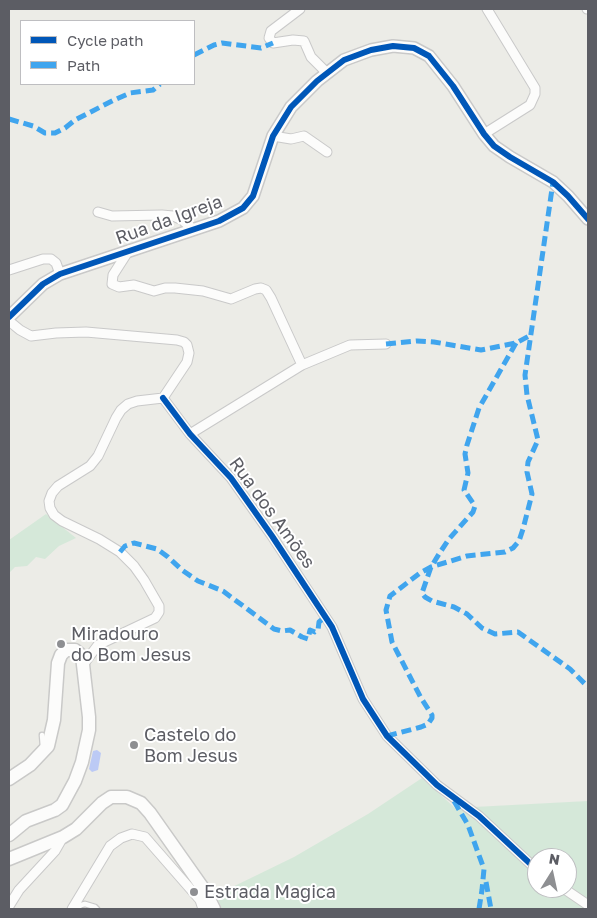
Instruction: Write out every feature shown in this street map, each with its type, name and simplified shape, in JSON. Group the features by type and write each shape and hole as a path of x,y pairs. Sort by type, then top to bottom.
{"main road":[{"path":"9,779 21,772 48,746 54,720 58,663 61,655 66,650 75,650 82,656 89,730 82,762 75,781 62,805 55,810 26,820 9,835"},
{"path":"9,859 63,837 76,829 102,802 111,797 127,797 141,803 150,813 206,891 214,909"}],"street":[{"path":"300,9 275,28 269,34 269,38 273,43 293,40 304,41 311,57 327,73"},
{"path":"484,134 530,105 535,94 535,88 487,9"},
{"name":"Rua da Igreja","path":"9,319 43,284 60,274 219,221 243,208 254,196 273,136 292,107 317,80 344,60 371,50 394,46 414,48 429,56 453,86 494,146 553,182 588,219"},
{"path":"273,136 291,139 304,136 327,152"},
{"path":"98,212 112,216 174,216 193,229"},
{"path":"129,250 113,275 112,284 119,287 134,285 154,291 164,288 175,288 203,291 231,299 254,289 261,288 266,290 302,365"},
{"path":"9,270 43,259 51,259 56,263 60,274"},
{"path":"9,319 20,330 31,336 86,332 178,340 187,345 189,353 187,362 163,398 137,401 121,410 98,456 90,466 58,486 52,493 49,501 54,515 62,521 120,552 134,566 159,606 159,612 155,618 98,645 83,665"},
{"path":"190,434 302,365 350,345 386,344"},
{"name":"Rua dos Amões","path":"163,398 190,434 220,465 248,502 332,627 362,699 387,736 437,785 484,820 527,861"},
{"path":"72,909 110,846 121,838 132,834 145,837 200,900 203,909"},
{"path":"9,906 19,890 56,851 63,837"},
{"path":"577,898 588,905"}],"lane":[{"path":"42,735 44,750"},
{"path":"77,909 85,904 97,909"}],"green space":[{"path":"46,514 76,538 59,546 45,559 36,557 27,566 15,567 9,573 9,540"},
{"path":"422,778 455,808 588,801 588,909 222,909 216,895 294,857 368,814"}],"water":[{"path":"97,750 101,753 98,770 92,772 89,769 93,751"}],"marked path":[{"path":"195,54 222,43 261,48 273,43"},
{"path":"9,119 33,126 45,133 55,133 75,120 114,100 130,93 153,90 159,85"},
{"path":"387,736 421,727 428,724 432,718 392,642 386,610 390,596 431,567 467,556 505,552 513,548 519,541 523,529 532,494 527,472 528,462 538,440 527,395 525,375 553,182"},
{"path":"386,344 417,341 434,342 481,350 516,343 531,335"},
{"path":"516,343 479,408 467,445 465,454 468,473 464,490 475,506 473,512 449,539 439,554 431,567 422,593 432,601 454,607 467,614 482,628 495,634 518,632 570,669 588,687"},
{"path":"120,552 125,546 134,543 157,549 198,581 223,591 274,629 290,630 308,639 310,630 315,632 318,630 319,622 325,617"},
{"path":"454,801 468,825 484,869 479,909"},
{"path":"486,882 491,909"}],"cycle path":[{"path":"9,317 43,284 60,274 219,221 243,208 253,196 273,136 291,107 317,81 344,60 371,50 393,46 414,48 429,56 453,86 494,146 553,182 588,219"},
{"path":"163,398 190,434 231,478 272,536 332,627 363,699 387,736 437,785 479,816 527,861"}],"place":[{"name":"Miradouro do Bom Jesus","path":"61,644"},
{"name":"Castelo do Bom Jesus","path":"134,745"},
{"name":"Estrada Magica","path":"194,892"}]}
